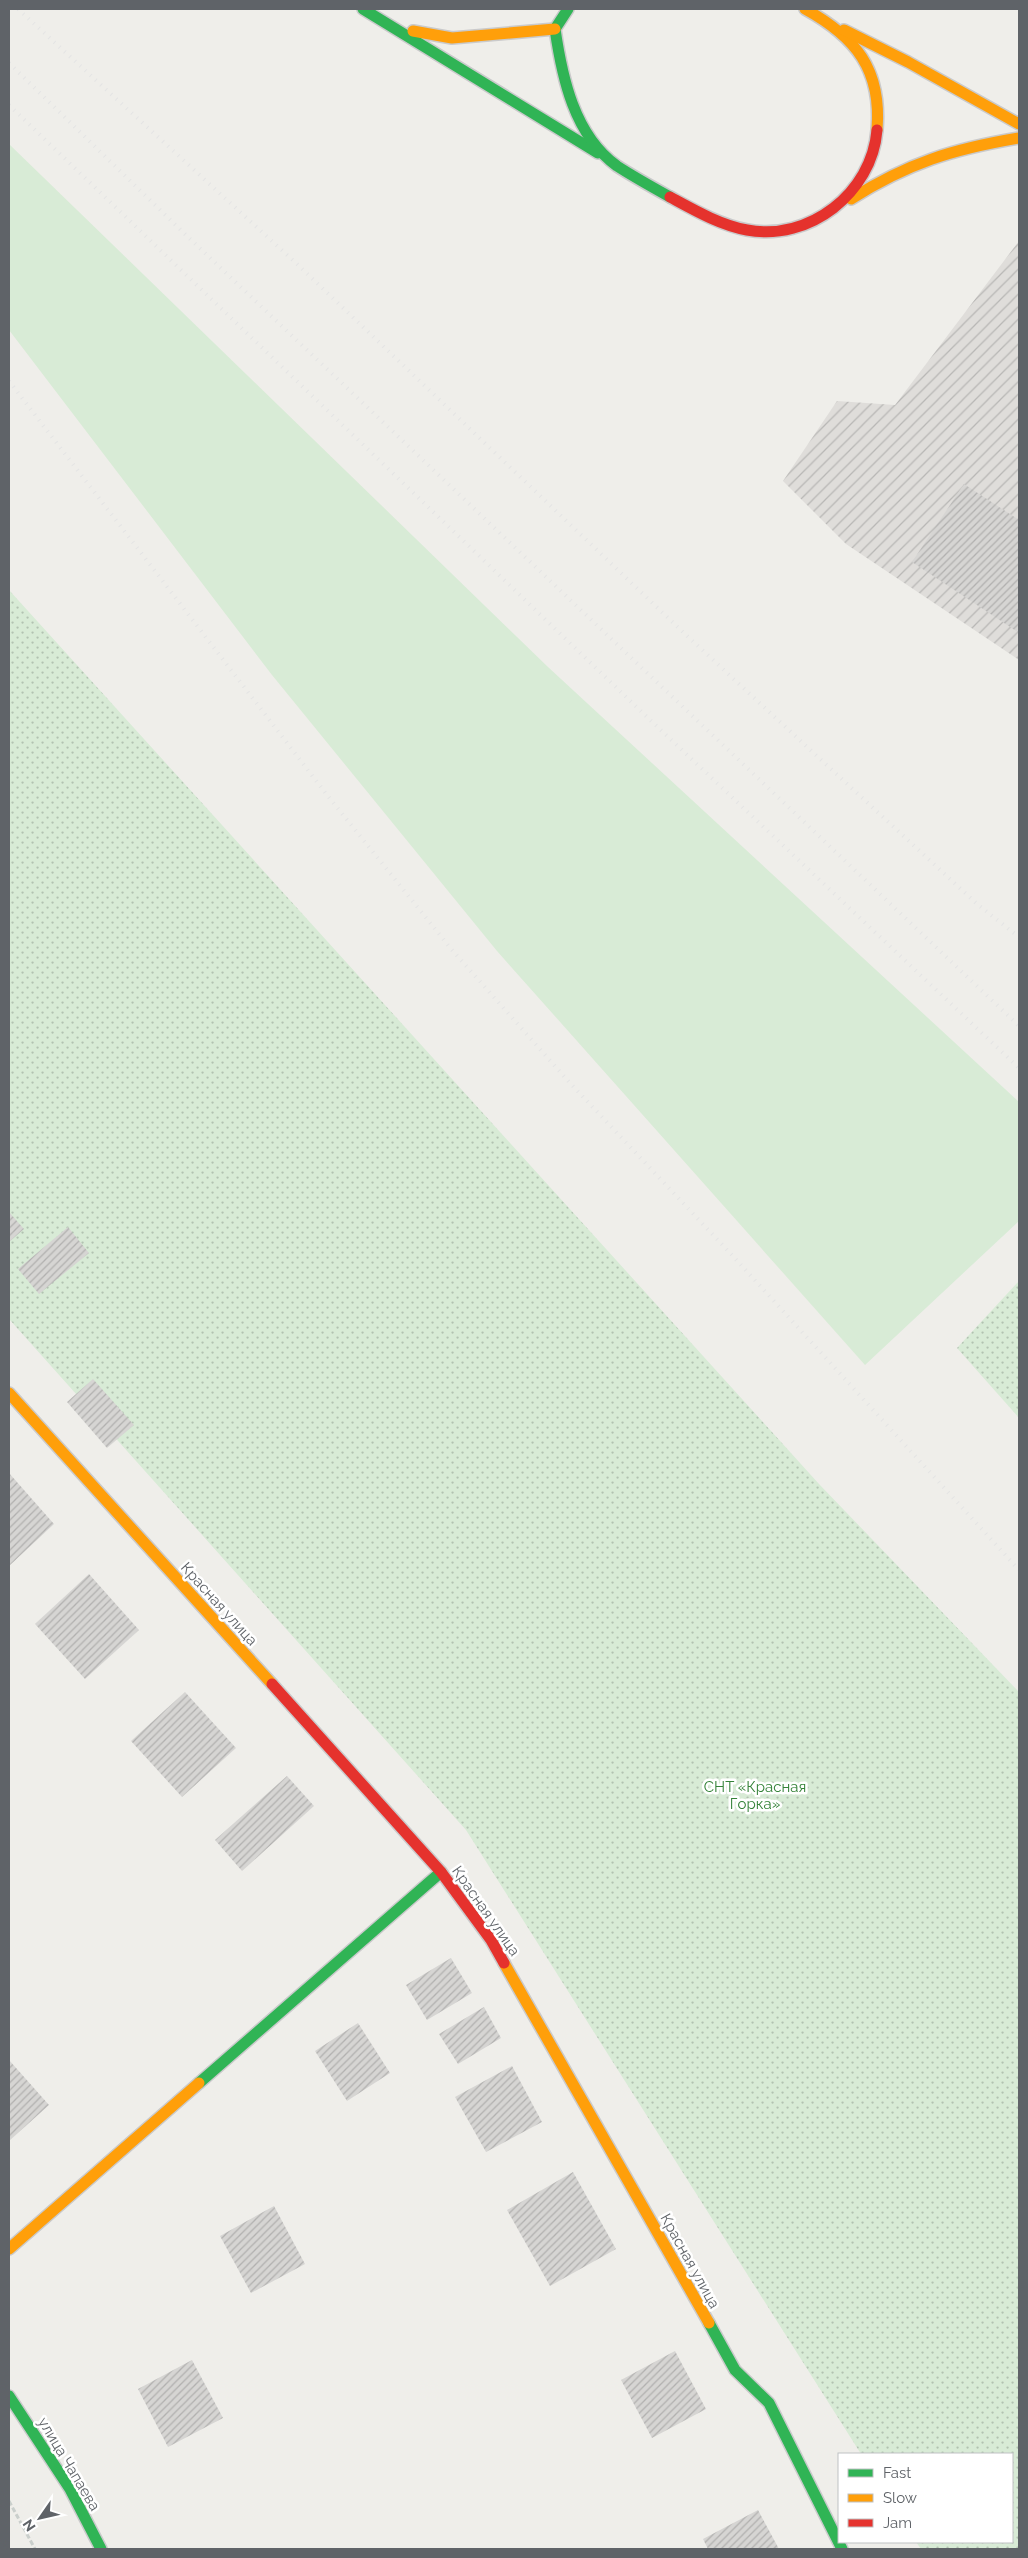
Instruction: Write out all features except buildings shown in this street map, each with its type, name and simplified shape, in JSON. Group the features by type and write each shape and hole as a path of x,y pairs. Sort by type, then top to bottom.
{"street":[{"path":"363,9 399,29 616,165 715,221 741,229 768,232 800,227 833,210 891,174 938,156 984,144 1019,138"},
{"path":"568,9 555,30 565,84 590,136 603,153 616,165"},
{"path":"805,9 908,62 1019,124"},
{"path":"833,25 858,50 873,78 878,99 879,129 873,157 858,185 833,210"},
{"path":"399,29 452,38 555,30"},
{"name":"Красная улица","path":"9,1393 441,1872 492,1940 735,2370 769,2403 838,2541"},
{"path":"9,2249 441,1872"},
{"name":"улица Чапаева","path":"9,2396 70,2490 101,2549"}],"path":[{"path":"9,2501 35,2549"}],"shaded area":[{"path":"1019,241 1019,660 846,544 783,481 837,401 895,405"}],"green space":[{"path":"9,144 548,667 1019,1102 1019,1221 865,1365 497,951 272,675 9,330"},
{"name":"СНТ «Красная Горка»","path":"9,590 819,1484 1019,1692 1019,2549 921,2549 917,2543 1013,2543 1013,2453 860,2453 466,1830 9,1319"},
{"path":"1019,1281 1019,1418 957,1348"}],"railway":[{"path":"18,9 297,264 685,634 977,904 1019,937"},
{"path":"9,63 188,237 1019,1026"},
{"path":"9,105 647,717 1019,1068"},
{"path":"9,381 327,795 452,950 570,1083 731,1254 1019,1570"}],"traffic: fast":[{"path":"363,9 598,153"},
{"path":"568,9 555,29 566,85 580,122 602,153 617,166 670,197"},
{"path":"199,2083 441,1872"},
{"path":"709,2323 735,2370 769,2403 838,2541"},
{"path":"9,2396 70,2489 101,2549"},
{"path":"839,2543 842,2549"}],"traffic: slow":[{"path":"805,9 838,31 852,44 862,58 870,73 875,90 877,130"},
{"path":"413,31 452,38 555,29"},
{"path":"844,30 908,62 1019,124"},
{"path":"851,199 892,176 932,159 973,147 1019,138"},
{"path":"9,1393 272,1684"},
{"path":"504,1963 709,2323"},
{"path":"9,2249 199,2083"}],"traffic: jam":[{"path":"670,197 707,216 737,228 770,232 793,228 814,220 833,208 850,192 863,174 873,153 877,130"},
{"path":"272,1684 441,1872 491,1940 504,1963"}]}
